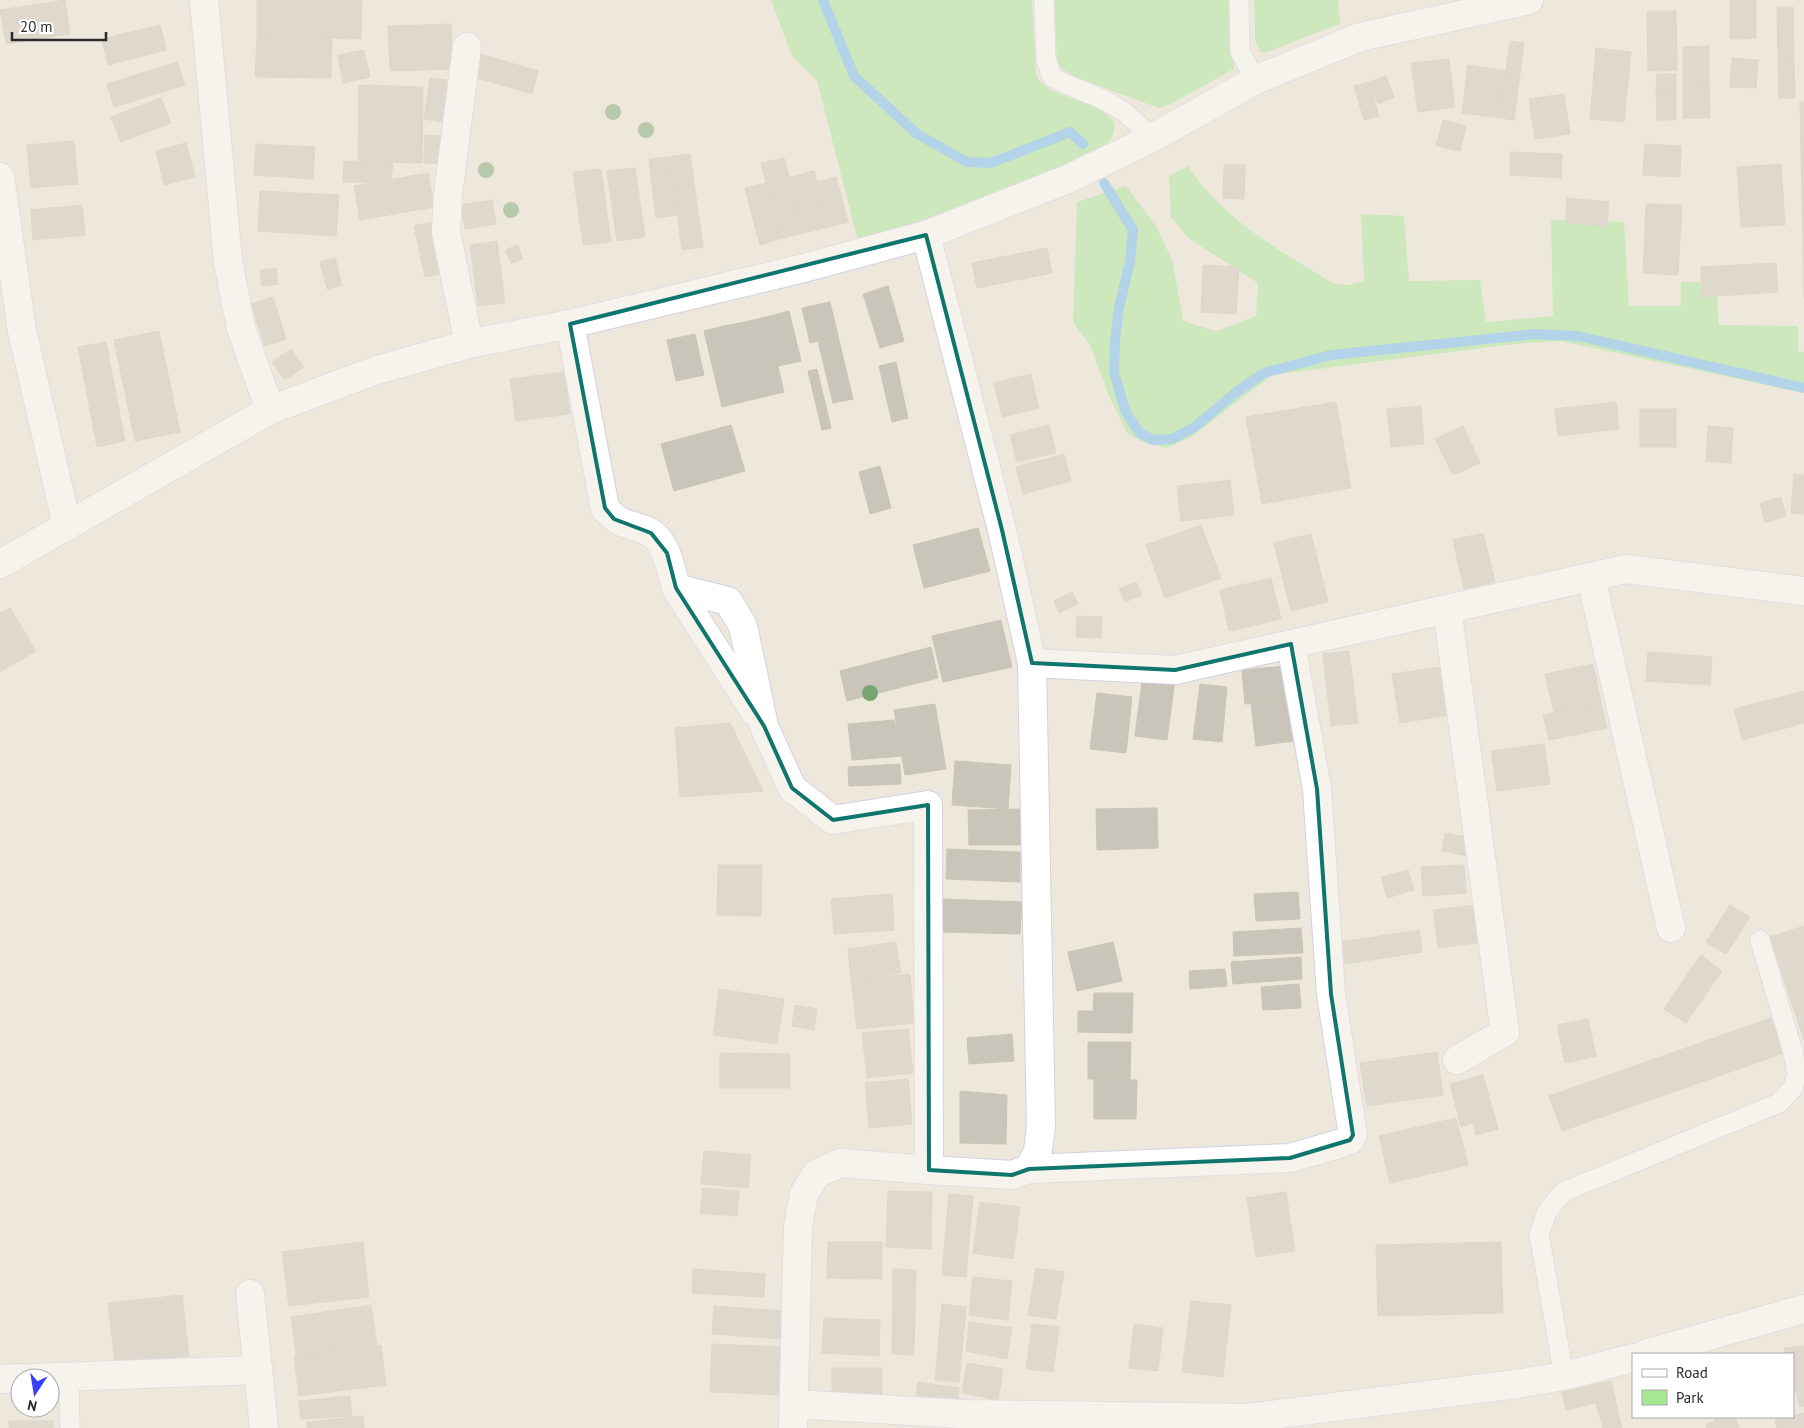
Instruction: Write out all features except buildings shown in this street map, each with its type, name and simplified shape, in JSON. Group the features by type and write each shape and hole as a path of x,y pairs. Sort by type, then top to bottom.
{"street":[{"path":"204,0 228,261 241,328 270,410"},
{"path":"0,564 270,410 374,370 468,344 570,324 800,269 926,235 1068,179 1150,139 1256,80 1360,37 1529,0"},
{"path":"467,47 448,194 446,232 468,344"},
{"path":"0,177 22,331 67,525"},
{"path":"926,235 1002,530 1032,663 1041,1125 1038,1151 1029,1169"},
{"path":"570,324 605,508 614,519 651,533 667,553 676,588 764,726 792,788 833,820 928,805 928,1170"},
{"path":"1032,663 1174,670 1626,569 1804,591"},
{"path":"1591,577 1671,928"},
{"path":"676,588 728,600 743,626 764,726"},
{"path":"1448,609 1505,1032 1457,1060"},
{"path":"1291,644 1317,789 1331,994 1353,1135 1350,1140 1342,1144 1290,1158 1029,1169 1012,1175 840,1163 816,1174 804,1194 798,1226 794,1416 963,1414 1314,1419 1564,1376 1632,1358"},
{"path":"250,1294 264,1428"},
{"path":"1649,1353 1804,1310"},
{"path":"60,1376 258,1370"}],"lane":[{"path":"1044,0 1046,59 1052,77 1114,103 1138,121 1150,139"},
{"path":"1239,0 1240,52 1256,80"},
{"path":"1564,1376 1540,1234 1547,1212 1563,1192 1780,1103 1793,1088 1797,1074 1793,1052 1760,940"},
{"path":"69,1376 70,1428"}],"highlighted area":[{"path":"926,235 1002,530 1032,663 1175,670 1291,644 1317,789 1331,994 1353,1135 1350,1140 1290,1158 1029,1169 1012,1175 929,1170 928,805 833,820 792,788 764,726 676,588 667,553 651,533 614,519 605,508 570,324"}],"green space":[{"path":"771,0 1032,0 1036,76 1050,89 1085,102 1102,111 1114,121 1113,136 1108,143 1096,152 970,206 858,241 817,81 792,56"},
{"path":"1054,0 1229,0 1230,45 1234,69 1169,105 1159,108 1074,77 1057,65"},
{"path":"1254,0 1338,0 1340,24 1267,52 1260,52 1255,38"},
{"path":"1188,166 1218,203 1254,233 1334,284 1348,285 1364,281 1361,214 1404,216 1409,281 1480,280 1486,322 1553,316 1551,220 1624,222 1629,306 1681,306 1681,282 1716,282 1719,325 1798,326 1798,351 1804,352 1804,393 1560,341 1514,344 1272,375 1190,438 1166,448 1142,442 1127,433 1109,396 1090,345 1073,322 1077,202 1126,186 1158,229 1173,263 1183,321 1216,331 1256,316 1258,283 1188,238 1171,217 1169,176"}],"waterway":[{"path":"823,0 854,76 917,134 967,162 991,163 1070,132 1083,144"},
{"path":"1104,183 1133,230 1130,261 1119,308 1115,340 1114,373 1126,413 1140,433 1153,440 1172,439 1193,428 1239,390 1264,373 1331,355 1535,334 1578,336 1804,388"}]}
